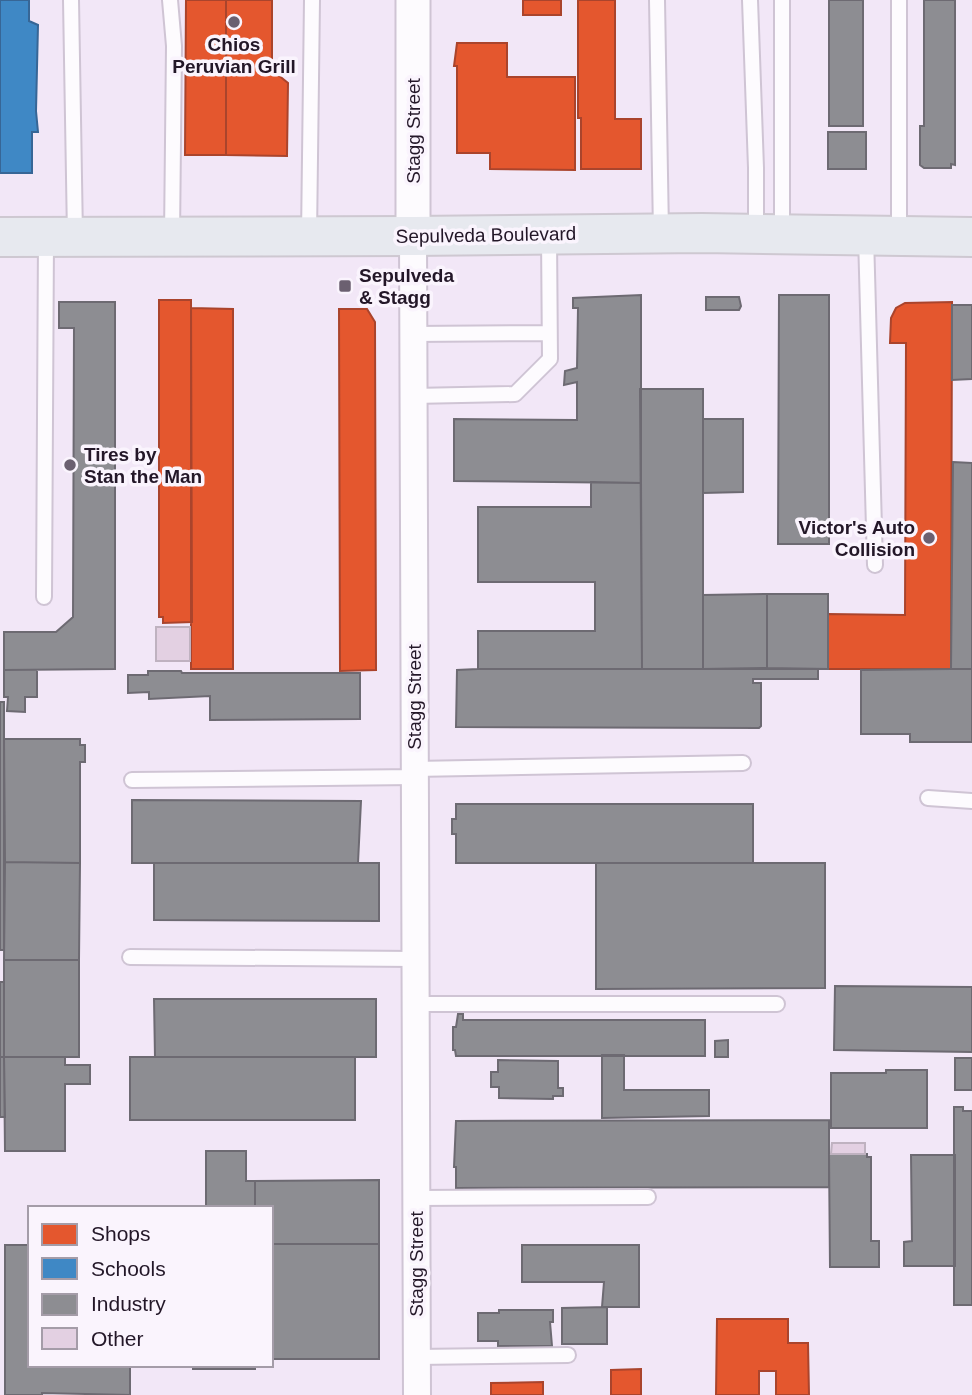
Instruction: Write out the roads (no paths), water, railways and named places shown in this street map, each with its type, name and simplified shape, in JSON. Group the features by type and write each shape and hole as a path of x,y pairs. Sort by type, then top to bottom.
{"main road":[{"name":"Sepulveda Boulevard","path":"0,237 661,233 972,237"}],"street":[{"name":"Stagg Street","path":"413,0 417,1395"}],"lane":[{"path":"44,597 71,0"},
{"path":"170,0 174,46 172,236"},
{"path":"309,236 312,0"},
{"path":"657,0 661,233"},
{"path":"750,0 756,167 769,234"},
{"path":"769,234 782,0"},
{"path":"875,565 882,235 898,0"},
{"path":"413,396 515,394 550,359 549,235"},
{"path":"413,334 549,333"},
{"path":"132,780 743,763"},
{"path":"928,798 972,801"},
{"path":"130,957 415,959"},
{"path":"415,1004 777,1004"},
{"path":"416,1198 648,1198"},
{"path":"417,1357 568,1354"}],"place":[{"name":"Chios Peruvian Grill","path":"234,22"},
{"name":"Sepulveda & Stagg","path":"345,286"},
{"name":"Tires by Stan the Man","path":"70,465"},
{"name":"Victor's Auto Collision","path":"929,538"}]}
